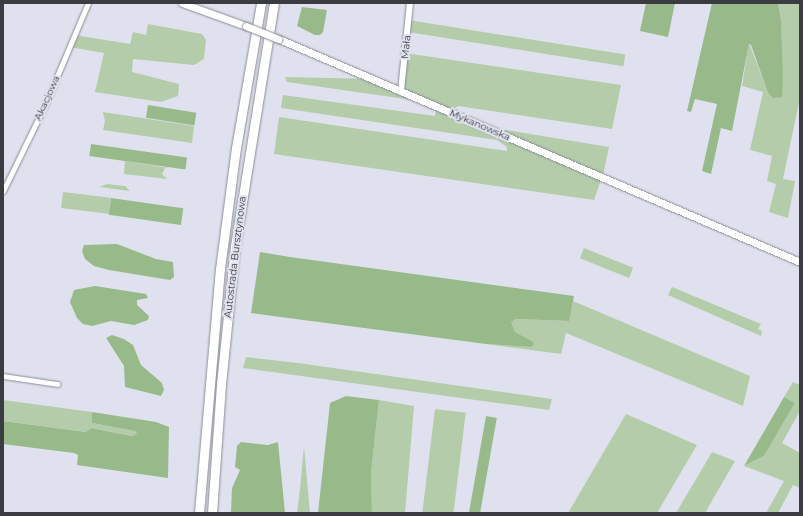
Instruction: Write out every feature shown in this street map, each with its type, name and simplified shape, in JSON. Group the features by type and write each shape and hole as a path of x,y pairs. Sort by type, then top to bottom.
{"highway":[{"name":"Autostrada Bursztynowa","path":"199,513 209,378 223,242 261,3"},
{"name":"Autostrada Bursztynowa","path":"212,513 221,377 234,253 250,142 274,3"}],"main road":[{"name":"Mykanowska","path":"182,3 279,39 800,262"}],"street":[{"name":"Akacjowa","path":"3,191 44,107 88,3"},
{"name":"Mała","path":"401,91 410,3"},
{"path":"3,376 57,384"}],"green space":[{"path":"646,3 675,3 668,37 640,31"},
{"path":"712,3 778,3 781,20 783,81 782,97 773,98 768,93 751,45 749,44 732,131 721,128 711,174 702,171 717,104 695,99 691,112 687,111"},
{"path":"778,3 800,3 800,98 783,179 795,181 788,218 769,212 776,184 767,181 772,156 750,150 763,92 742,86 749,43 768,93 782,97 781,20"},
{"path":"302,7 327,10 323,32 320,35 315,35 297,26"},
{"path":"408,20 625,54 623,66 406,32"},
{"path":"148,24 202,34 206,40 204,59 194,65 133,59 132,72 179,84 178,96 161,102 95,92 104,53 69,47 74,35 130,44 133,32 146,35"},
{"path":"405,53 621,85 612,129 458,106 451,112 483,126 609,147 604,171 594,200 274,154 279,117 507,151 507,147 497,140 281,108 283,95 435,116 436,111 412,100 287,82 285,77 373,79 401,91"},
{"path":"148,105 196,113 194,126 146,118"},
{"path":"103,112 194,126 192,143 103,130 105,121"},
{"path":"91,144 187,157 185,169 89,156"},
{"path":"125,161 169,168 165,168 162,174 167,179 124,174"},
{"path":"107,184 125,186 130,191 99,187"},
{"path":"63,192 111,198 109,214 61,208"},
{"path":"111,198 183,208 181,225 109,215"},
{"path":"117,244 156,259 173,262 174,277 170,280 109,270 94,266 85,259 82,251 84,245"},
{"path":"584,248 633,268 629,278 580,258"},
{"path":"260,252 574,296 569,321 516,319 511,322 515,332 532,341 534,344 531,347 486,344 251,313"},
{"path":"95,286 146,294 148,298 137,300 137,305 149,316 148,320 134,325 111,321 92,326 83,324 77,318 70,302 74,290"},
{"path":"672,287 761,324 758,329 762,331 761,336 668,295"},
{"path":"573,301 750,376 743,406 566,333 561,354 486,344 531,347 532,341 515,332 510,322 516,319 568,321"},
{"path":"112,335 124,339 133,345 141,365 162,383 164,390 161,396 125,387 124,366 106,338"},
{"path":"246,357 552,399 549,410 243,368"},
{"path":"793,382 800,385 800,411 782,443 800,453 800,488 793,485 778,513 766,513 784,481 744,466 764,456 795,403 784,397"},
{"path":"346,396 379,400 371,473 372,513 318,513 330,403"},
{"path":"784,397 795,403 764,456 744,466"},
{"path":"3,400 92,412 92,423 135,431 137,434 133,436 91,428 87,432 3,421"},
{"path":"379,400 414,406 405,513 372,513 371,473"},
{"path":"435,409 466,413 453,513 422,513"},
{"path":"92,412 156,422 169,427 168,478 77,465 78,455 74,453 3,444 3,421 86,432 91,428 132,436 137,434 135,431 92,423"},
{"path":"626,414 697,445 657,513 568,513"},
{"path":"486,416 497,418 480,513 469,513"},
{"path":"241,442 268,445 278,442 285,513 231,513 232,488 240,470 235,467 237,446"},
{"path":"304,446 310,513 297,513 300,489"},
{"path":"712,452 735,461 705,513 676,513"}]}
